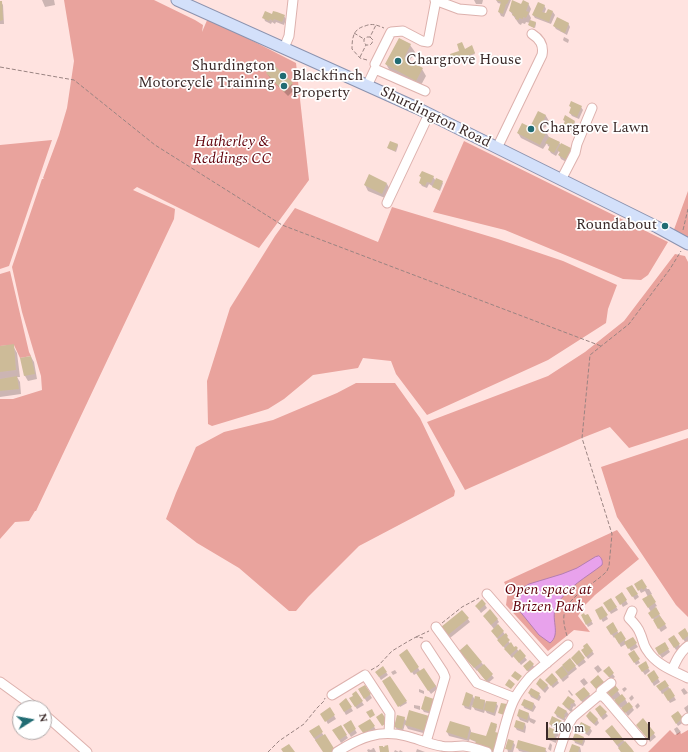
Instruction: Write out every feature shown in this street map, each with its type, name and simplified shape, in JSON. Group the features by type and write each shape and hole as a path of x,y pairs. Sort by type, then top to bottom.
{"main road":[{"name":"Shurdington Road","path":"177,0 429,114 650,224 685,243"}],"street":[{"path":"284,48 289,36 293,0"},
{"path":"374,64 391,32 403,31 422,41 428,42 436,0 459,9 482,11"},
{"path":"496,148 542,55 541,42 532,34"},
{"path":"367,86 375,69 425,91"},
{"path":"561,180 575,153 577,144 592,108"},
{"path":"387,203 429,114"},
{"path":"487,594 547,663"},
{"path":"627,616 637,627 649,653 658,663 688,678"},
{"path":"436,628 476,683 515,698"},
{"path":"424,642 445,677 430,746"},
{"path":"498,752 515,698 530,677 568,644"},
{"path":"672,670 680,655 688,646"},
{"path":"329,695 365,675 390,713 389,734"},
{"path":"0,682 25,700"},
{"path":"601,696 601,691 611,683"},
{"path":"559,752 568,725 573,716 596,697 601,696 607,700 642,741"},
{"path":"626,722 633,716"},
{"path":"52,721 87,752"},
{"path":"337,752 363,738 379,734 389,734 405,736 430,746 463,746 486,752"}],"path":[{"path":"374,64 360,58 352,49 354,33 357,29 370,24 376,25 391,32"},
{"path":"364,39 370,37 376,25"},
{"path":"354,33 364,39 366,45 360,58"},
{"path":"366,45 370,45 372,43 373,40 370,37"},
{"path":"0,67 74,80 155,145 282,225 601,346"},
{"path":"568,644 564,620 566,607 571,600 605,573 609,566 612,534 582,438 590,354 629,324 670,269 685,243 688,209"},
{"path":"436,628 462,608 487,594"},
{"path":"365,675 378,666 392,651 430,630 429,636"},
{"path":"416,638 424,642"},
{"path":"268,752 279,741 304,724 329,695"}],"green space":[{"name":"Hatherley & Reddings CC","path":"64,0 154,0 203,25 202,32 208,18 296,63 309,180 259,248 137,187 133,190 175,209 174,219 36,511 29,521 15,522 0,539 0,399 13,399 42,390 41,376 22,312 12,267 42,179 44,179 43,178 67,108 74,61"},
{"path":"52,140 9,266 0,269 0,145"},
{"path":"464,141 668,242 648,275 641,280 623,279 505,230 433,212"},
{"path":"688,191 688,244 672,235"},
{"path":"392,207 498,239 563,261 617,285 608,309 606,323 548,360 427,415 396,374 391,361 363,358 358,368 313,375 284,399 268,409 212,426 208,424 207,381 230,308 275,236 295,208 378,242"},
{"path":"675,254 685,256 688,262 688,429 629,448 610,427 465,490 427,422 548,376 585,352 624,321"},
{"path":"10,271 31,356 20,358 14,345 0,346 0,274"},
{"path":"356,383 395,383 420,418 455,491 454,496 359,546 296,611 289,611 239,568 197,543 166,519 196,447 224,432 273,420 337,393"},
{"path":"688,438 688,617 676,605 617,517 601,467"},
{"name":"Open space at Brizen Park","path":"617,530 639,559 585,605 578,616 590,632 574,630 548,651 506,605 508,590 504,582"},
{"path":"670,730 675,735 680,732 681,734 688,730 688,752 648,752"}],"shaded area":[{"path":"599,556 602,560 602,565 566,593 557,605 554,615 555,635 550,643 539,635 518,609 518,601 524,587 577,568"}],"building":[{"path":"496,0 509,0 503,14 498,12 501,2"},
{"path":"512,0 521,4 523,0 529,3 526,11 529,12 526,18 519,18 519,20 515,19 516,17 512,15 513,13 509,11"},
{"path":"0,1 2,1 3,20 0,21"},
{"path":"538,2 545,5 542,12 546,13 548,9 553,11 549,22 532,15"},
{"path":"265,11 272,14 273,11 285,15 282,22 274,19 273,21 270,19 269,21 262,18"},
{"path":"557,17 569,23 565,33 553,26"},
{"path":"530,20 536,22 534,28 528,25"},
{"name":"Chargrove House","path":"399,38 411,44 404,58 423,68 416,81 385,64"},
{"path":"462,42 465,49 472,45 475,53 467,56 469,60 464,62 462,58 453,62 450,54 459,51 457,44"},
{"path":"274,65 293,83 284,92 266,73"},
{"path":"571,101 582,106 577,117 569,113"},
{"name":"Chargrove Lawn","path":"538,111 546,115 543,122 540,123 538,127 547,131 540,145 517,133 522,123 530,127"},
{"path":"565,115 575,121 570,131 562,127 565,121 563,120"},
{"path":"549,137 560,142 554,153 548,150 550,145 545,143"},
{"path":"390,141 398,144 395,151 387,148"},
{"path":"561,143 573,149 567,160 558,155 560,152 557,150"},
{"path":"422,171 434,176 431,183 427,182 425,186 419,183 421,177 419,176"},
{"path":"369,174 387,183 382,194 364,185"},
{"path":"436,178 443,181 439,190 432,187"},
{"path":"14,344 16,370 0,372 0,346"},
{"path":"31,356 35,374 24,376 20,358"},
{"path":"17,376 19,389 0,391 0,379"},
{"path":"642,579 647,587 638,591 634,584"},
{"path":"632,585 638,594 632,597 626,588"},
{"path":"622,592 627,600 620,605 615,597"},
{"path":"651,594 656,602 648,608 642,599"},
{"path":"611,598 617,607 609,612 603,603"},
{"path":"482,599 486,604 479,610 475,606"},
{"path":"602,606 608,615 600,620 595,610"},
{"path":"656,607 660,614 652,619 648,613"},
{"path":"490,609 498,619 491,625 483,616"},
{"path":"462,610 469,618 448,635 441,627"},
{"path":"584,613 585,615 588,614 592,621 586,625 581,615"},
{"path":"660,616 666,624 658,629 653,620"},
{"path":"613,622 618,631 611,635 606,627"},
{"path":"498,624 504,631 497,638 491,631"},
{"path":"685,628 688,636 683,640 678,633"},
{"path":"621,631 626,639 619,644 614,636"},
{"path":"506,633 510,640 503,647 497,640"},
{"path":"674,635 680,644 674,648 668,639"},
{"path":"633,637 637,643 628,649 624,642"},
{"path":"511,642 514,647 516,646 518,648 510,655 504,649"},
{"path":"665,642 669,649 659,655 655,648"},
{"path":"587,643 593,651 586,657 581,650"},
{"path":"467,644 482,662 474,668 459,651"},
{"path":"407,649 419,667 411,673 399,655"},
{"path":"520,649 526,656 519,663 513,656"},
{"path":"579,650 585,658 577,665 571,658"},
{"path":"634,650 640,659 634,663 628,654"},
{"path":"570,658 576,666 568,672 562,665"},
{"path":"530,660 534,664 527,671 523,666"},
{"path":"646,661 649,668 642,672 638,666"},
{"path":"484,664 493,674 486,681 477,670"},
{"path":"383,666 387,672 379,677 375,672"},
{"path":"562,666 568,674 561,679 555,672"},
{"path":"609,666 614,673 609,677 603,671"},
{"path":"424,668 436,686 428,691 416,673"},
{"path":"654,670 659,678 652,683 647,675"},
{"path":"515,671 522,676 518,681 511,676"},
{"path":"552,673 558,680 551,686 545,680"},
{"path":"598,675 604,682 596,689 590,682"},
{"path":"390,676 407,701 398,707 382,681"},
{"path":"540,678 548,685 543,690 536,684"},
{"path":"509,679 515,684 511,689 505,685"},
{"path":"665,680 669,686 660,691 656,686"},
{"path":"365,685 371,694 364,699 358,689"},
{"path":"615,685 619,690 611,697 607,692"},
{"path":"584,687 590,694 581,701 575,694"},
{"path":"531,688 540,693 537,699 528,693"},
{"path":"670,688 675,696 668,701 663,693"},
{"path":"356,691 363,701 355,707 349,698 353,696 352,694"},
{"path":"466,692 473,695 469,707 462,705"},
{"path":"622,694 626,699 618,705 614,700"},
{"path":"425,696 434,699 430,712 421,709"},
{"path":"475,696 485,700 483,710 472,707"},
{"path":"568,696 575,701 570,705 571,706 569,709 562,704"},
{"path":"346,698 352,707 344,712 339,704"},
{"path":"524,699 534,703 532,710 521,705"},
{"path":"486,701 497,702 494,713 484,710"},
{"path":"629,702 633,707 625,713 621,708"},
{"path":"501,703 507,704 504,715 498,713"},
{"path":"600,705 607,712 601,717 595,709"},
{"path":"558,706 567,711 563,719 554,713"},
{"path":"330,707 335,715 325,722 320,714"},
{"path":"372,709 375,715 370,718 366,712"},
{"path":"519,709 529,713 527,720 517,716"},
{"path":"409,710 429,716 425,731 405,725"},
{"path":"590,711 598,719 594,724 586,716"},
{"path":"678,711 683,718 676,724 671,716"},
{"path":"382,713 388,722 382,726 376,717"},
{"path":"397,715 405,717 402,729 394,727"},
{"path":"552,716 562,721 558,728 549,724"},
{"path":"643,718 655,733 648,739 636,725"},
{"path":"370,719 375,726 364,734 358,726"},
{"path":"351,720 356,729 349,734 343,725"},
{"path":"516,720 525,723 523,730 514,727"},
{"path":"450,721 470,727 467,739 446,732"},
{"path":"491,722 497,724 495,732 499,733 493,752 482,749 475,744 476,741 469,739 471,732 486,736"},
{"path":"581,722 591,727 587,733 578,728"},
{"path":"319,725 323,732 314,738 309,731"},
{"path":"341,725 347,735 339,740 332,730"},
{"path":"612,725 624,740 617,745 605,731"},
{"path":"549,727 557,731 554,736 554,740 546,737"},
{"path":"575,733 584,737 582,744 572,740"},
{"path":"325,734 335,750 332,752 323,752 315,740"},
{"path":"508,739 514,741 511,750 505,749"},
{"path":"518,740 546,748 545,752 530,752 516,748"},
{"path":"625,741 634,752 621,752 618,748"},
{"path":"289,744 295,752 283,752 281,749"},
{"path":"572,744 580,747 578,752 569,752"},
{"path":"388,745 389,752 380,752 379,746 385,747 384,746"}],"place":[{"name":"Chargrove House","path":"398,61"},
{"name":"Shurdington Motorcycle Training","path":"283,76"},
{"name":"Blackfinch Property","path":"284,86"},
{"name":"Chargrove Lawn","path":"531,129"},
{"name":"Roundabout","path":"665,226"}]}
